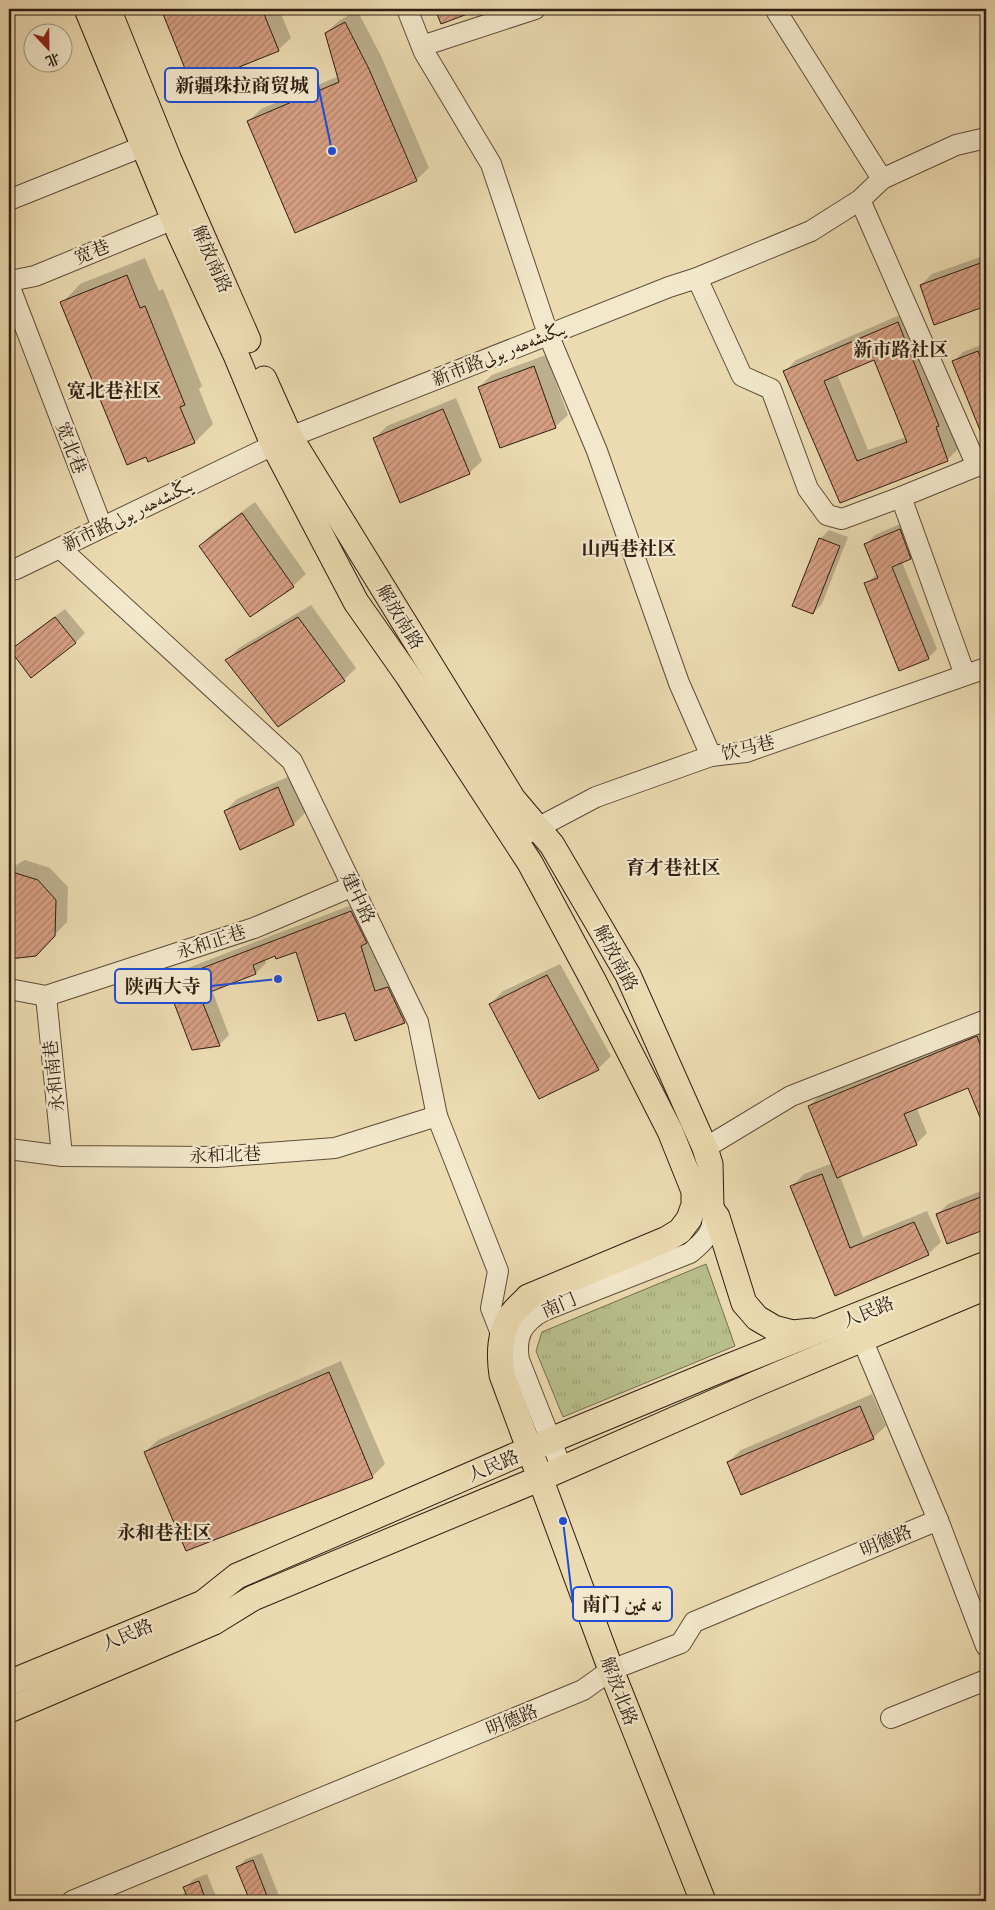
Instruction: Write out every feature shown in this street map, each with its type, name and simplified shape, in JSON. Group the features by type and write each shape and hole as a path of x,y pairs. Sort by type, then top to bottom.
{"main road":[{"name":"解放南路","path":"87,9 174,219 236,355 282,441 512,799 552,845 628,975 705,1148 710,1164 710,1208"},
{"name":"解放南路","path":"108,9 282,441 356,602 408,676 530,863 594,982 670,1131 694,1191 692,1212 689,1220 680,1231 667,1239 528,1297 512,1315 502,1336 500,1360 502,1375 541,1445"},
{"name":"解放南路","path":"688,1177 717,1217 744,1303 757,1318 774,1328 793,1333 809,1332 831,1326"},
{"path":"667,1239 693,1226 710,1208"},
{"name":"人民路","path":"9,1684 203,1603 238,1576 541,1445 720,1370 986,1264"},
{"name":"人民路","path":"9,1710 214,1622 253,1598 552,1474 986,1287"},
{"name":"解放北路","path":"541,1445 552,1474 611,1670 702,1901"}],"street":[{"path":"407,9 422,46 491,164 548,334 597,451 679,683 711,756"},
{"path":"422,46 535,9"},
{"path":"775,9 882,179"},
{"name":"新市路يىڭىشەھەر يولى","path":"9,570 60,548 282,441 548,334 697,278 811,231 860,200 882,179 956,145 986,138"},
{"path":"9,200 144,146"},
{"path":"697,278 742,376 771,389 808,488 827,515 842,519 981,464 860,200"},
{"name":"宽巷","path":"9,280 35,276 174,219"},
{"name":"宽北巷","path":"9,285 102,527"},
{"path":"901,497 965,675"},
{"name":"建中路","path":"60,548 292,760 418,1022 437,1116 498,1272 491,1308 502,1336"},
{"name":"饮马巷","path":"515,840 596,797 711,756 746,752 986,668"},
{"name":"永和正巷","path":"9,989 46,996 254,928 353,886"},
{"name":"永和南巷","path":"46,996 62,1156"},
{"path":"705,1148 791,1096 986,1020"},
{"name":"永和北巷","path":"9,1149 62,1156 216,1157 335,1148 437,1116"},
{"name":"南门","path":"541,1445 519,1360 518,1342 524,1325 543,1311 690,1252 701,1244 709,1233 714,1220 710,1208"},
{"path":"862,1339 938,1520 986,1646"},
{"name":"明德路","path":"72,1901 583,1690 611,1670 681,1643 694,1622 938,1520"},
{"path":"891,1718 986,1680"}],"green space":[{"path":"706,1264 735,1346 563,1417 536,1351 542,1332"}],"building":[{"path":"161,9 262,9 279,51 192,86"},
{"path":"435,9 478,9 478,10 441,24"},
{"path":"345,22 369,69 417,181 295,233 247,121 339,82 325,33"},
{"path":"986,261 986,306 934,325 920,285"},
{"path":"127,275 140,308 145,306 185,405 180,407 195,443 148,462 146,457 127,465 60,302"},
{"path":"898,322 939,426 936,427 948,461 840,503 783,371","holes":["874,360 907,442 857,461 824,381"]},
{"path":"978,351 986,372 986,445 952,361"},
{"path":"534,366 556,428 500,448 478,387"},
{"path":"443,409 470,474 400,503 373,438"},
{"path":"242,513 294,587 250,617 199,546"},
{"path":"900,529 911,559 892,567 929,659 899,671 864,583 878,578 864,544"},
{"path":"819,538 840,546 813,614 792,606"},
{"path":"55,617 76,643 31,678 10,650"},
{"path":"298,617 345,681 278,727 225,660"},
{"path":"278,787 294,825 240,850 224,811"},
{"path":"9,871 38,880 56,900 55,936 36,956 9,959"},
{"path":"351,911 367,943 361,946 375,991 388,987 405,1023 355,1041 345,1013 318,1021 296,952 276,959 275,956 253,965 256,974 200,996 220,1046 192,1050 166,982"},
{"path":"547,975 599,1070 539,1099 489,1004"},
{"path":"977,1036 986,1061 986,1132 968,1088 904,1114 917,1145 837,1178 808,1106"},
{"path":"822,1174 850,1248 914,1222 929,1255 835,1296 790,1186"},
{"path":"986,1195 986,1229 947,1244 936,1214"},
{"path":"329,1372 373,1478 186,1551 144,1452"},
{"path":"860,1406 874,1439 741,1495 727,1462"},
{"path":"253,1860 269,1901 250,1901 236,1867"},
{"path":"199,1881 206,1901 189,1901 183,1887"}],"place":[{"name":"新疆珠拉商贸城","path":"332,151"},
{"name":"陕西大寺","path":"278,979"},
{"name":"南门 نە نمين","path":"563,1521"}],"district":[{"name":"新市路社区","path":"901,349"},
{"name":"宽北巷社区","path":"114,390"},
{"name":"山西巷社区","path":"629,548"},
{"name":"育才巷社区","path":"673,867"},
{"name":"永和巷社区","path":"164,1532"}]}
